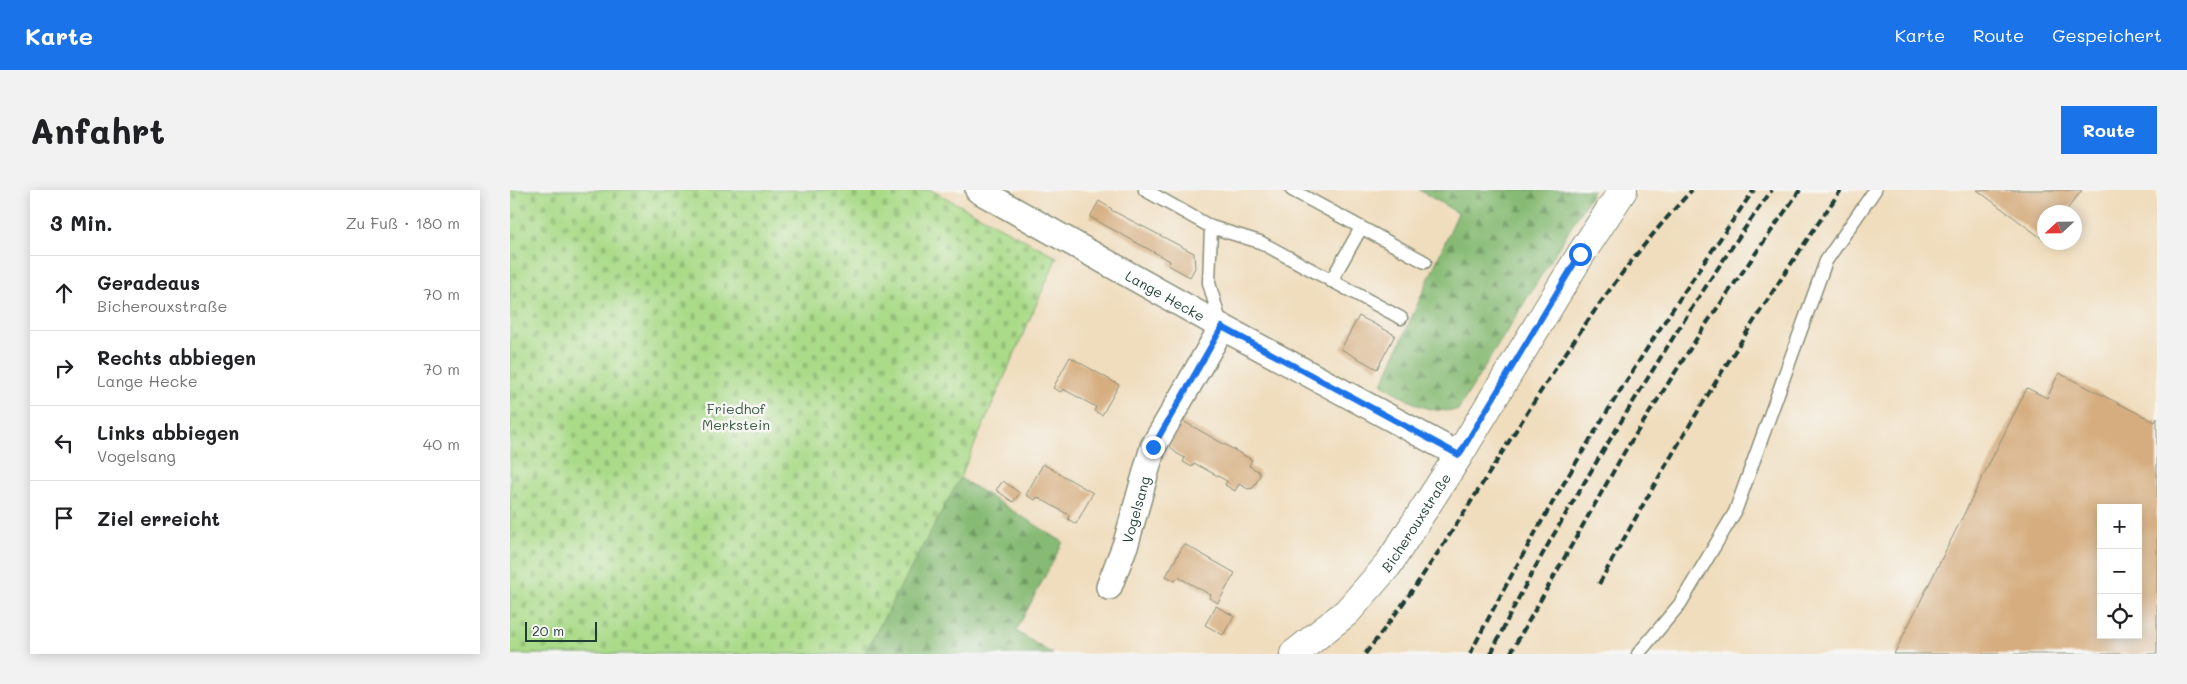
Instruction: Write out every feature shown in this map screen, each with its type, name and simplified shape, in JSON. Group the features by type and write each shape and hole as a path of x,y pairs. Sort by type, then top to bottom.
{"street":[{"name":"Lange Hecke","path":"978,190 1222,327 1459,455"},
{"name":"Bicherouxstraße","path":"1294,654 1347,612 1388,566 1459,455 1580,254 1623,190"},
{"name":"Vogelsang","path":"1109,587 1126,543 1153,447 1222,327"}],"lane":[{"path":"1145,190 1211,227 1260,242 1401,318"},
{"path":"1292,190 1425,262"},
{"path":"1638,654 1680,604 1735,512 1826,261 1875,190"},
{"path":"1211,227 1209,283 1222,327"},
{"path":"1331,281 1361,228"}],"green space":[{"name":"Friedhof Merkstein","path":"510,190 931,190 1057,257 960,478 864,654 510,654"},
{"path":"1419,190 1594,190 1458,410 1446,411 1426,408 1409,401 1382,384 1458,213"},
{"path":"960,478 1063,542 1016,631 1053,654 864,654"}],"building":[{"path":"1977,190 2082,190 2070,205 2037,205 2037,235"},
{"path":"1099,201 1111,210 1194,253 1195,268 1190,277 1168,265 1170,261 1090,217"},
{"path":"1359,316 1395,335 1377,369 1341,349"},
{"path":"1070,357 1119,385 1102,415 1094,411 1096,407 1063,389 1061,392 1053,388"},
{"path":"2059,373 2155,422 2157,418 2157,654 1894,654 2027,388 2047,398"},
{"path":"1183,421 1252,460 1249,466 1258,471 1260,475 1253,488 1248,489 1239,484 1235,491 1225,485 1227,481 1194,463 1192,467 1183,462 1185,458 1176,453 1169,445"},
{"path":"1043,464 1093,493 1076,524 1068,519 1069,515 1037,497 1035,500 1026,495"},
{"path":"1003,481 1020,493 1013,502 996,490"},
{"path":"1184,544 1235,573 1218,603 1209,598 1211,595 1178,577 1175,581 1166,576"},
{"path":"1216,606 1234,616 1223,635 1205,625"}],"railway":[{"path":"1365,654 1408,597 1602,300 1645,244 1692,190"},
{"path":"1470,654 1501,594 1568,475 1677,302 1754,190"},
{"path":"1491,654 1530,576 1603,451 1706,286 1772,190"},
{"path":"1510,654 1625,451 1704,327 1800,190"},
{"path":"1599,584 1685,433 1745,335 1841,190"}],"route":[{"path":"1153,447 1222,327 1459,455 1580,254"}]}
